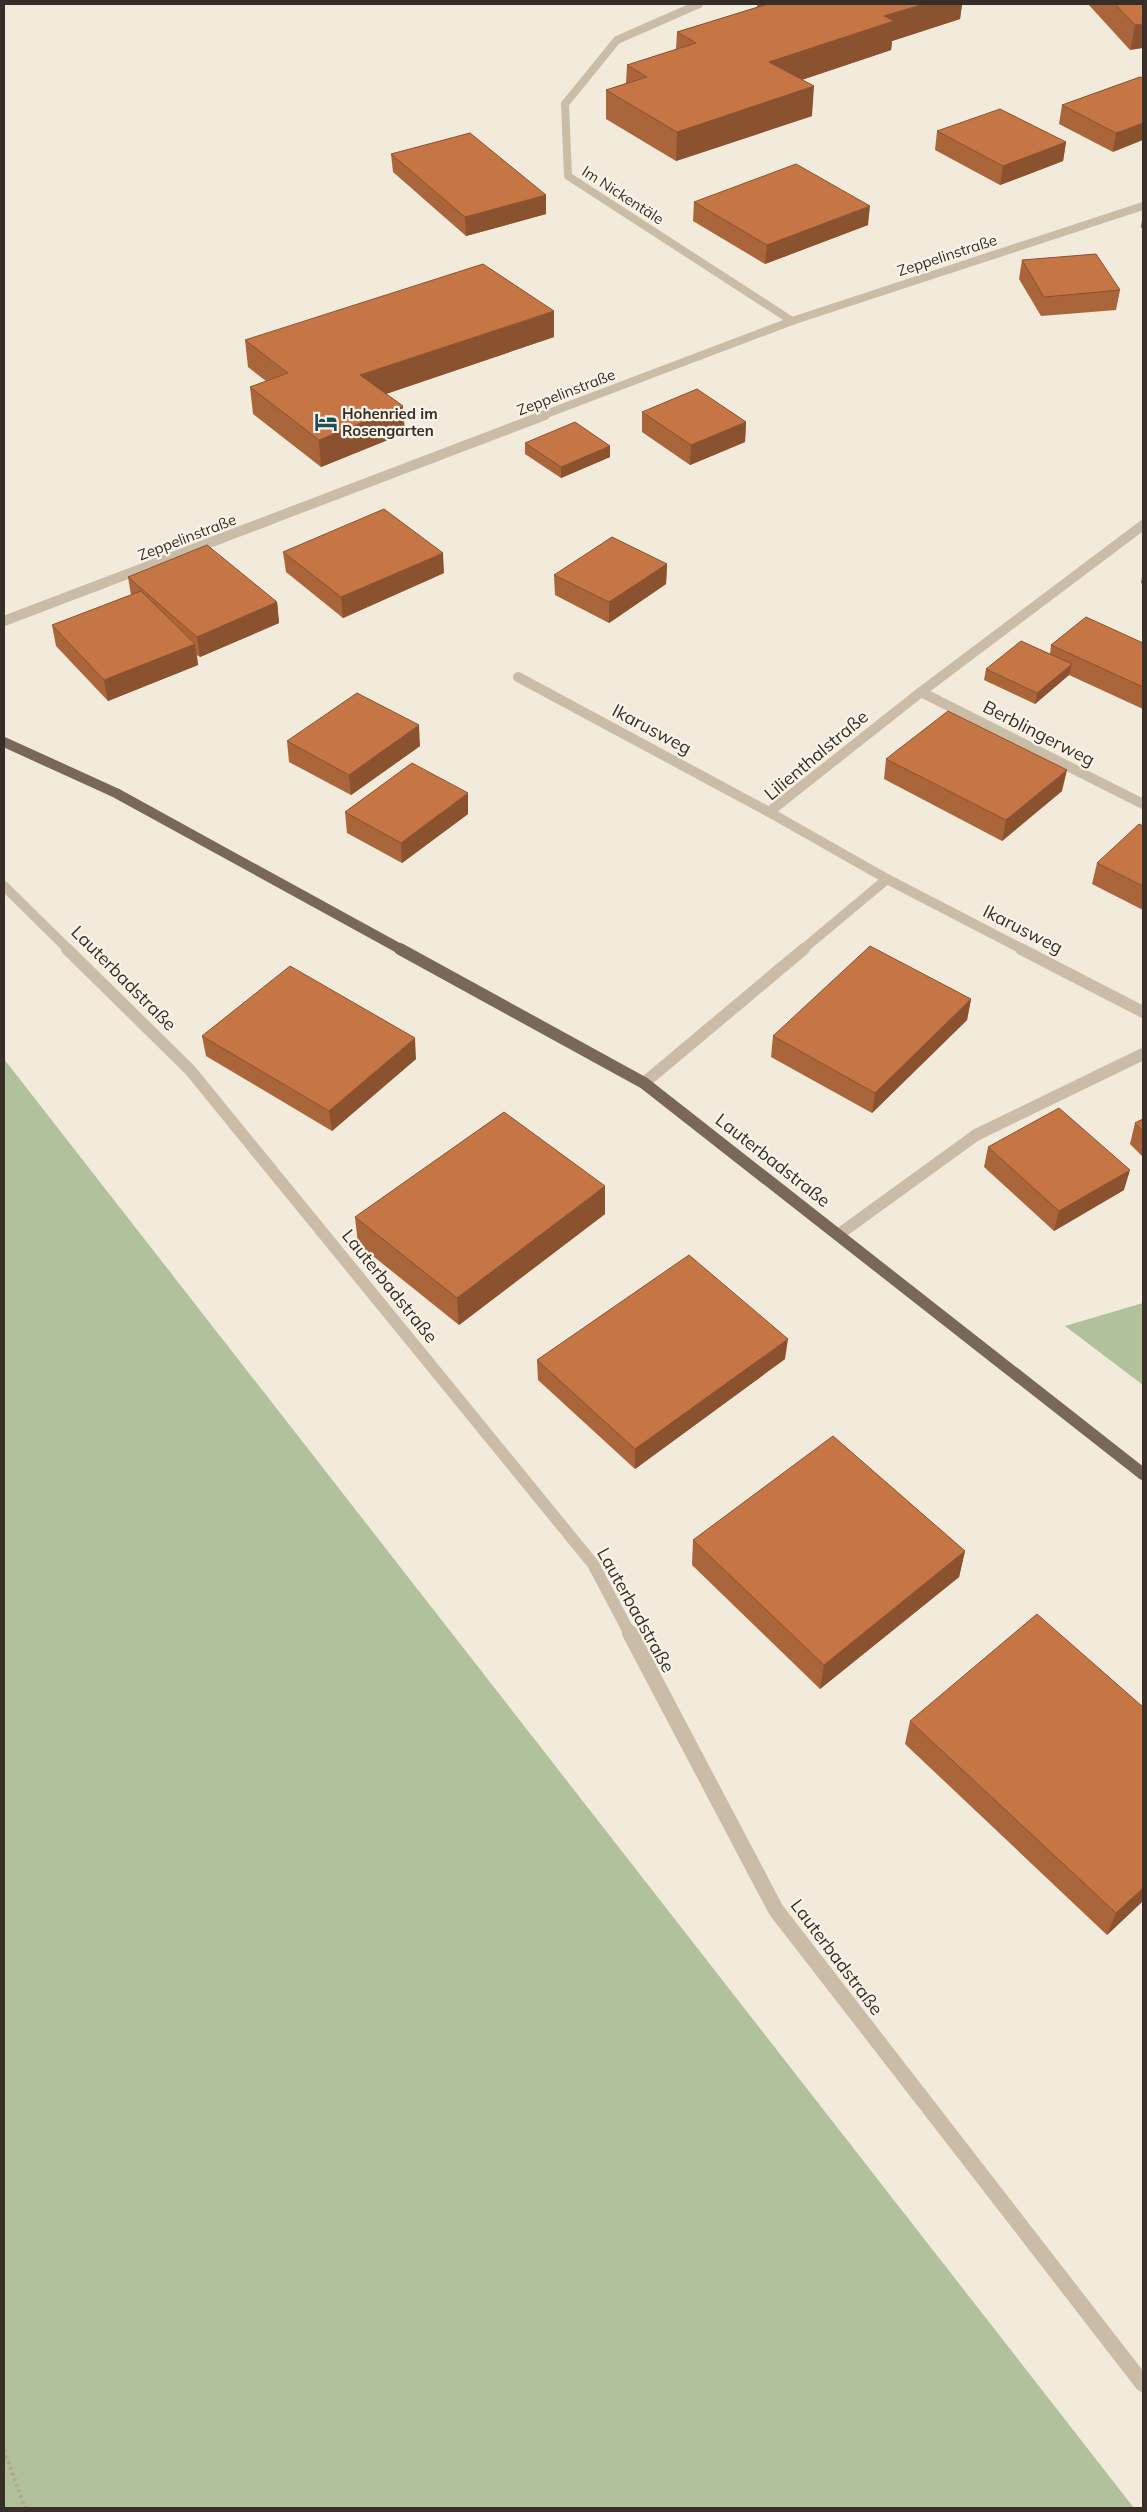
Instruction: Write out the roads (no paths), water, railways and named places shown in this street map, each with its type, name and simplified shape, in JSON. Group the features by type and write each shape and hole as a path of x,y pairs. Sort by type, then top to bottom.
{"main road":[{"name":"Lauterbadstraße","path":"4,742 116,793 644,1083 1143,1474"}],"street":[{"name":"Im Nickentäle","path":"699,4 617,40 565,104 568,176 792,321"},
{"name":"Zeppelinstraße","path":"4,621 792,321 1143,206"},
{"name":"Lilienthalstraße","path":"887,880 769,812 921,692 1143,525"},
{"name":"Ikarusweg","path":"518,676 769,812"},
{"name":"Berblingerweg","path":"921,692 1143,804"},
{"name":"Ikarusweg","path":"887,880 1143,1012"},
{"path":"644,1083 887,880"},
{"name":"Lauterbadstraße","path":"4,886 190,1070 593,1564 776,1910 1143,2384"},
{"path":"838,1235 976,1136 1143,1054"}],"place":[{"name":"Hohenried im Rosengarten","path":"326,422"}]}
